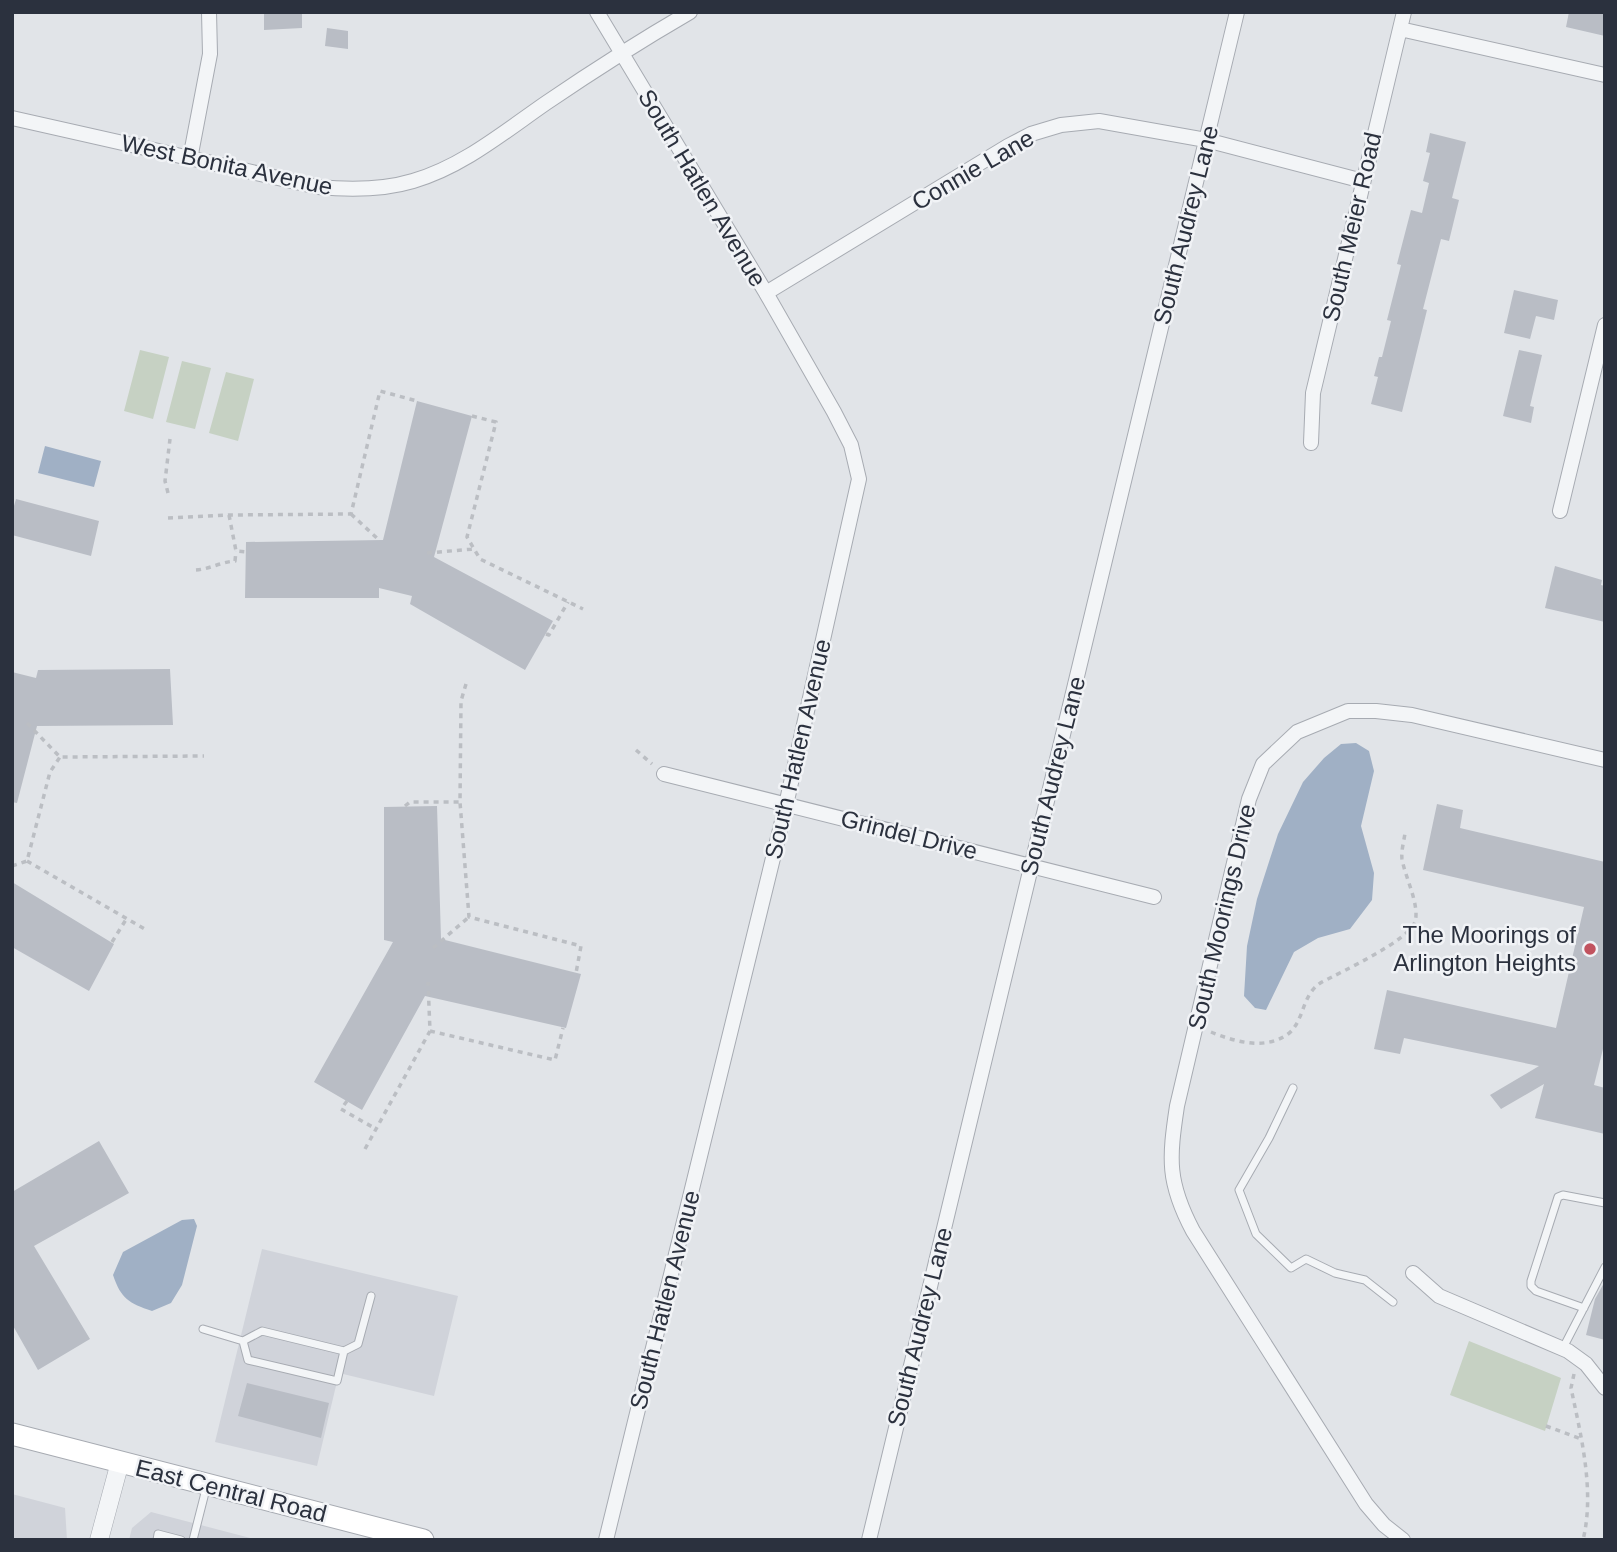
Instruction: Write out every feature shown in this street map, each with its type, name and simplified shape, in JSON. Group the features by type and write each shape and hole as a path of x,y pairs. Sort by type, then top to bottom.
{"main road":[{"name":"East Central Road","path":"12,1434 409,1538"}],"street":[{"path":"190,159 210,54 209,12"},
{"name":"South Hatlen Avenue","path":"597,12 766,293 851,445 859,479 786,805 606,1540"},
{"name":"West Bonita Avenue","path":"12,118 318,187 345,190 413,182 446,168 479,149 620,52 690,12"},
{"name":"South Audrey Lane","path":"869,1540 1237,12"},
{"name":"South Meier Road","path":"1311,443 1313,393 1404,12"},
{"path":"1400,29 1605,75"},
{"name":"Connie Lane","path":"766,293 1031,134 1061,125 1099,121 1206,140 1363,181"},
{"path":"1560,511 1605,325"},
{"name":"South Moorings Drive","path":"1403,1540 1384,1525 1366,1504 1193,1231 1175,1191 1170,1158 1177,1106 1249,799 1262,764 1297,733 1348,711 1376,710 1412,715 1605,760"},
{"name":"Grindel Drive","path":"664,774 1154,897"},
{"path":"1413,1273 1439,1296 1563,1349 1586,1364 1605,1388"},
{"path":"99,1540 120,1462"}],"lane":[{"path":"1293,1088 1269,1138 1239,1190 1256,1234 1291,1268 1306,1259 1335,1273 1365,1280 1393,1302"},
{"path":"1584,1308 1536,1291 1531,1286 1531,1281 1558,1197 1563,1195 1605,1203"},
{"path":"1563,1349 1605,1267"},
{"path":"203,1329 243,1340 262,1331 344,1351 358,1344 371,1296"},
{"path":"243,1340 248,1360 337,1381 344,1351"},
{"path":"193,1540 207,1484"},
{"path":"157,1540 158,1534 181,1540"}],"path":[{"path":"351,514 380,391 417,401"},
{"path":"472,416 496,422 467,537 480,559 583,609"},
{"path":"168,493 165,481 170,439"},
{"path":"168,518 351,514 379,540"},
{"path":"196,570 235,561 236,551 229,515"},
{"path":"427,553 474,549"},
{"path":"236,551 246,552"},
{"path":"545,634 550,635 568,602"},
{"path":"466,684 461,701 460,803 469,918"},
{"path":"27,723 60,757 204,757"},
{"path":"636,750 664,774"},
{"path":"27,861 50,772 60,757"},
{"path":"405,806 410,802 460,803"},
{"path":"1209,1031 1235,1042 1261,1043 1289,1034 1298,1020 1308,993 1320,983 1358,964 1408,931 1415,922 1416,909 1402,858 1405,833"},
{"path":"12,866 27,861 148,931"},
{"path":"112,942 127,918"},
{"path":"433,948 469,918"},
{"path":"469,918 581,946 576,973"},
{"path":"365,1149 430,1031 428,982"},
{"path":"430,1031 555,1060 563,1028"},
{"path":"347,1101 341,1110 376,1129"},
{"path":"1583,1540 1587,1509 1581,1439 1571,1388 1573,1375 1586,1364"},
{"path":"1546,1426 1581,1439"}],"shaded area":[{"path":"262,1249 458,1296 434,1396 339,1373 317,1466 215,1442"},
{"path":"12,1494 65,1508 67,1540 12,1540"},
{"path":"151,1512 258,1540 129,1540 132,1528"}],"green space":[{"path":"140,350 169,357 153,419 124,411"},
{"path":"182,361 211,368 195,429 166,422"},
{"path":"226,372 254,379 238,441 209,433"},
{"path":"1469,1341 1561,1378 1545,1431 1450,1395"}],"water":[{"path":"45,446 101,461 94,487 38,473"},
{"path":"1356,743 1369,751 1374,771 1361,826 1374,873 1372,900 1350,929 1318,938 1294,952 1266,1010 1255,1008 1244,996 1247,946 1257,899 1278,834 1303,782 1324,758 1341,744"},
{"path":"194,1219 197,1226 182,1285 171,1303 152,1311 127,1299 119,1290 113,1275 123,1252 182,1220"}],"building":[{"path":"264,12 302,12 302,28 264,30"},
{"path":"1569,12 1605,12 1605,36 1566,27"},
{"path":"327,28 348,31 348,49 325,46"},
{"path":"1430,133 1466,142 1452,198 1459,200 1449,241 1441,239 1423,309 1427,310 1402,412 1371,404 1378,377 1374,376 1391,321 1387,320 1401,265 1397,264 1411,210 1422,213 1429,183 1423,181 1430,153 1426,152"},
{"path":"1514,290 1558,300 1554,320 1536,316 1530,339 1504,333"},
{"path":"1519,350 1542,355 1530,406 1534,407 1531,423 1503,416"},
{"path":"417,401 472,416 434,557 553,621 525,670 410,604 412,596 379,588 379,598 245,598 246,542 383,540"},
{"path":"16,499 99,521 91,556 12,535 12,513"},
{"path":"1555,566 1602,580 1601,585 1605,586 1605,622 1545,608"},
{"path":"170,669 173,725 37,726 17,803 12,802 12,672 36,678 38,670"},
{"name":"The Moorings of Arlington Heights","path":"1437,804 1463,810 1460,828 1605,862 1605,1041 1594,1085 1605,1088 1605,1134 1535,1118 1544,1084 1501,1109 1490,1095 1539,1066 1404,1038 1400,1054 1374,1049 1387,990 1556,1028 1584,907 1423,870"},
{"path":"437,806 441,939 581,974 566,1028 425,996 362,1110 314,1082 393,942 384,940 384,807"},
{"path":"12,882 114,944 89,991 12,947"},
{"path":"99,1141 129,1193 34,1246 90,1339 38,1370 12,1324 12,1192"},
{"path":"1604,1283 1605,1340 1586,1335 1595,1299"},
{"path":"247,1383 329,1403 321,1438 238,1416"}],"place":[{"name":"The Moorings of Arlington Heights","path":"1590,949"}]}
